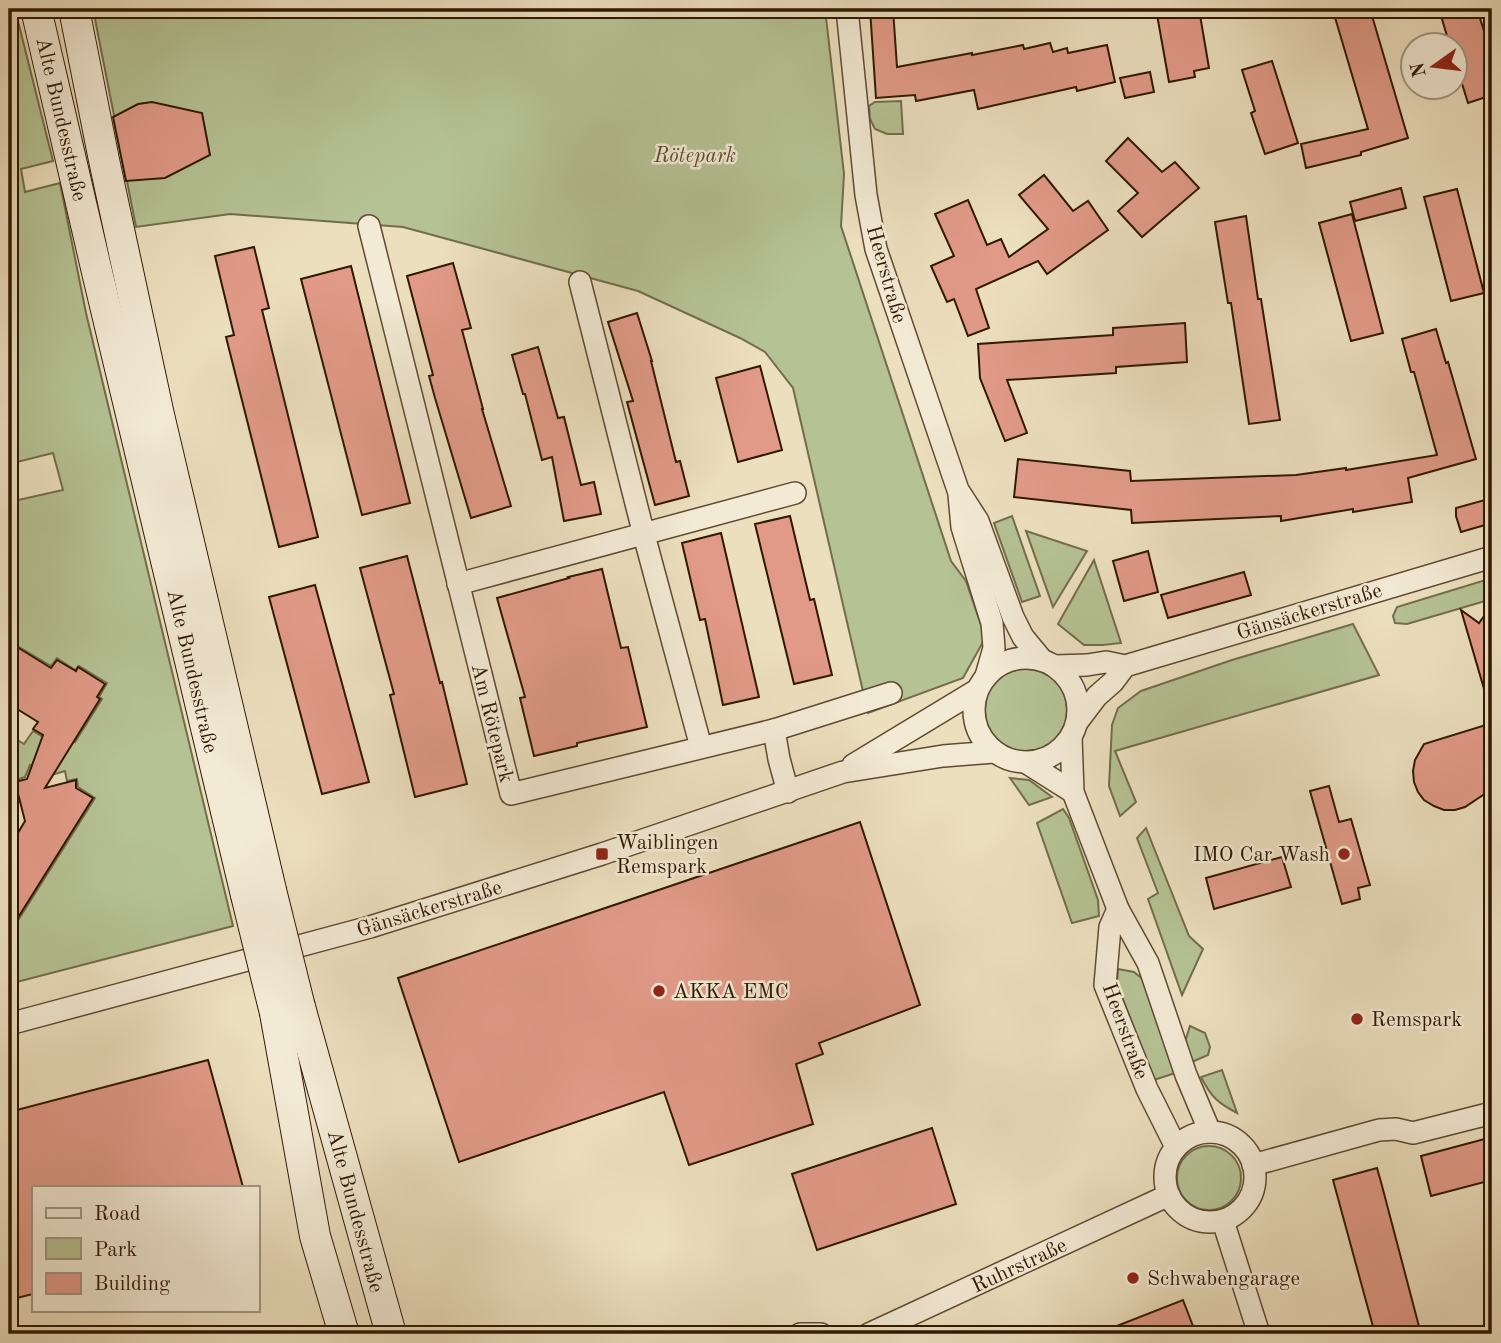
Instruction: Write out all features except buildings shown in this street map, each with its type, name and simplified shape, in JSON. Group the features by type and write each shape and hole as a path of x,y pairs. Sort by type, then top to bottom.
{"main road":[{"name":"Alte Bundesstraße","path":"36,9 97,272 259,893"},
{"name":"Alte Bundesstraße","path":"74,9 259,893"},
{"path":"259,893 288,1010"},
{"name":"Alte Bundesstraße","path":"288,1010 391,1331"},
{"name":"Alte Bundesstraße","path":"288,1010 315,1236 344,1334"}],"street":[{"name":"Heerstraße","path":"847,9 866,195 876,249 958,490 962,527 992,623 994,649 982,683"},
{"name":"Am Rötepark","path":"369,226 511,794 774,730 891,693"},
{"path":"580,282 701,747"},
{"name":"Heerstraße","path":"958,490 978,521 1023,637 1048,663"},
{"path":"458,584 795,493"},
{"name":"Gänsäckerstraße","path":"1048,663 1087,665 1105,662 1125,666 1492,557"},
{"path":"1074,729 1078,704 1073,687 1065,675 1048,663 1028,657 999,665 982,683 973,706 975,722 982,739 994,752 1010,760 1027,763 1042,760 1060,751 1097,696 1113,682 1125,666"},
{"name":"Gänsäckerstraße","path":"843,772 982,683"},
{"name":"Heerstraße","path":"1074,729 1073,792 1118,909 1148,963 1186,1075 1209,1132"},
{"path":"774,730 788,792"},
{"name":"Gänsäckerstraße","path":"9,1024 370,927 602,854 843,772 943,755 994,752"},
{"path":"1027,763 1073,792"},
{"name":"Heerstraße","path":"1118,909 1110,927 1105,985 1147,1089 1176,1147"},
{"path":"1253,1165 1379,1130 1396,1129 1413,1133 1492,1113"},
{"path":"1209,1132 1224,1134 1247,1151 1255,1178 1246,1205 1223,1221 1210,1223 1197,1221 1175,1207 1165,1183 1165,1170 1176,1147 1185,1139 1209,1132"},
{"name":"Ruhrstraße","path":"869,1334 1168,1195"},
{"path":"1223,1221 1259,1334"},
{"path":"800,1334 821,1334"}],"green space":[{"path":"9,9 15,9 53,161 21,169 25,192 60,183 86,313 233,926 9,984 9,913 19,919 95,798 78,787 77,779 67,781 65,771 55,774 37,763 35,768 30,765 25,777 13,781 17,798 9,800 9,735 24,744 33,731 65,750 72,740 75,742 102,699 99,697 107,683 79,666 75,670 57,658 51,666 9,641 9,502 63,490 53,453 9,464"},
{"name":"Rötepark","path":"93,9 825,9 844,174 841,226 951,561 966,581 983,631 983,642 963,678 868,713 793,388 765,352 740,338 638,291 403,227 230,214 136,227"},
{"path":"901,101 903,134 887,134 875,129 870,119 869,106 875,102"},
{"path":"1012,516 1040,596 1022,602 994,523"},
{"path":"1026,531 1087,551 1053,607"},
{"path":"1094,560 1121,643 1084,645 1058,624"},
{"path":"1492,578 1492,599 1407,624 1395,623 1393,616 1397,607"},
{"path":"1353,624 1379,675 1115,751 1136,802 1120,816 1109,786 1112,725 1118,708 1141,691 1232,660"},
{"path":"1026,669 1042,672 1055,681 1064,694 1067,710 1064,726 1055,739 1042,748 1026,751 1010,748 997,739 988,726 985,710 988,694 997,681 1010,672"},
{"path":"1010,778 1029,780 1052,797 1029,805"},
{"path":"1063,809 1069,818 1098,900 1099,916 1072,923 1037,823"},
{"path":"1146,828 1189,936 1203,949 1182,995 1148,899 1158,893 1137,838"},
{"path":"1118,969 1134,972 1149,984 1178,1072 1154,1080 1117,984"},
{"path":"1190,1026 1205,1033 1210,1047 1208,1055 1192,1062 1185,1042"},
{"path":"1222,1070 1237,1113 1216,1099 1201,1077"},
{"path":"1209,1146 1227,1152 1235,1160 1241,1178 1235,1196 1227,1204 1209,1210 1191,1204 1183,1196 1177,1178 1183,1160 1191,1152"}],"place":[{"name":"Waiblingen Remspark","path":"602,854"},
{"name":"IMO Car Wash","path":"1344,854"},
{"name":"AKKA EMC","path":"659,991"},
{"name":"Remspark","path":"1357,1019"},
{"name":"Schwabengarage","path":"1133,1278"}]}
